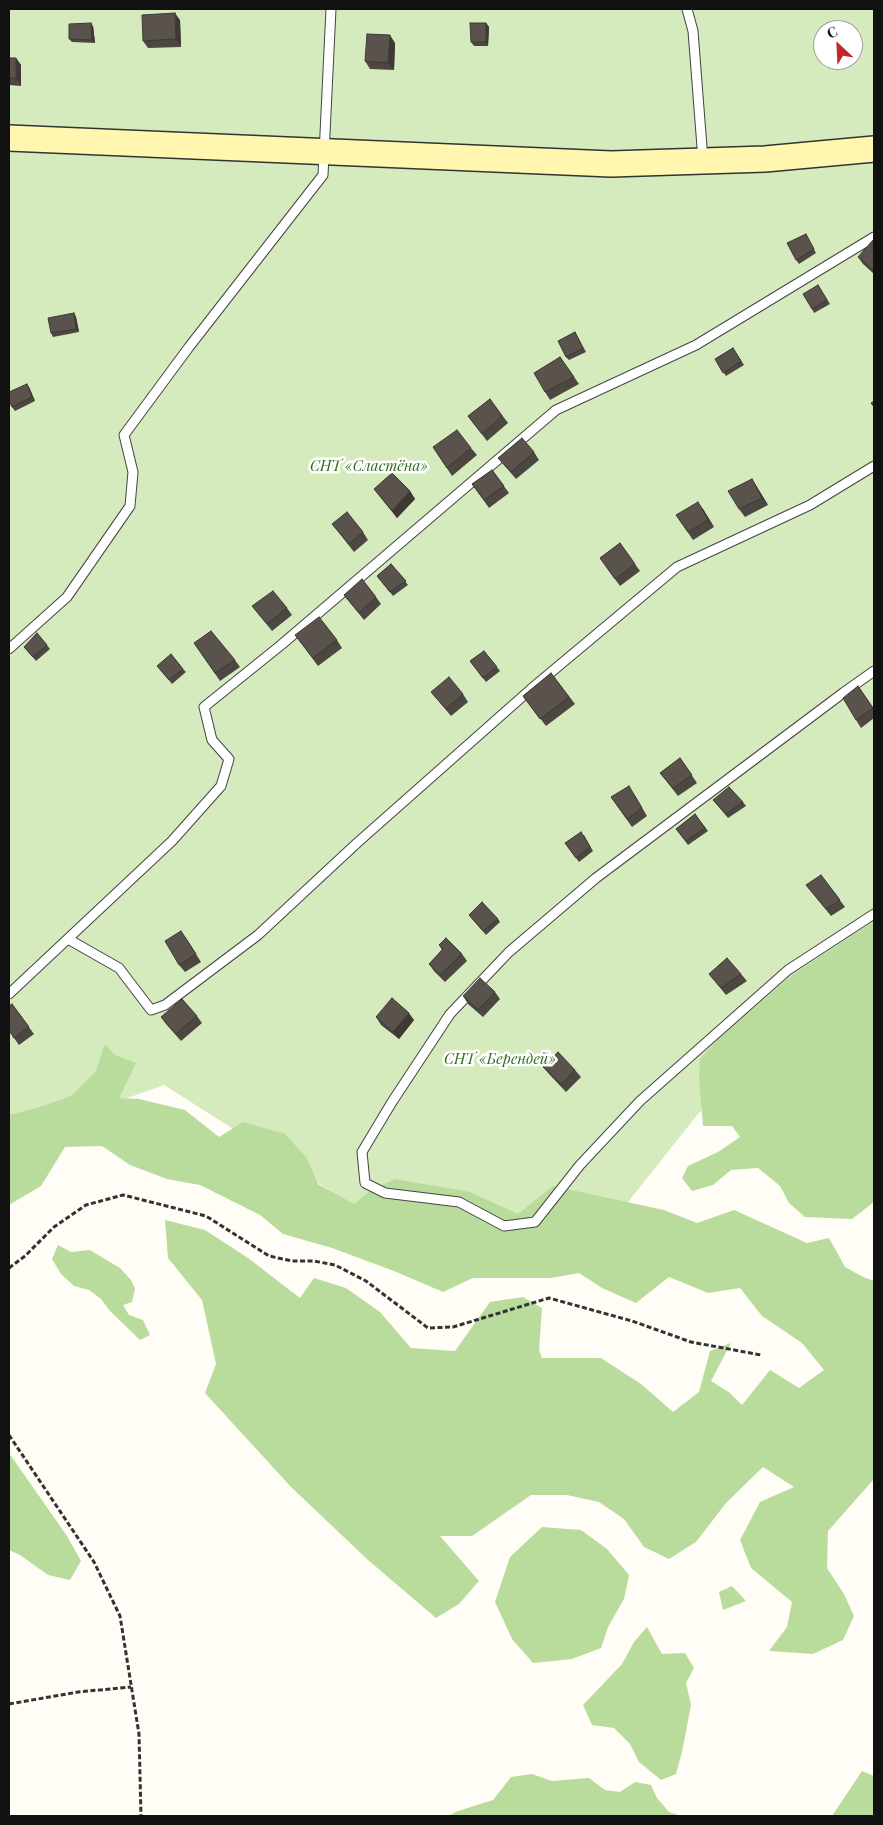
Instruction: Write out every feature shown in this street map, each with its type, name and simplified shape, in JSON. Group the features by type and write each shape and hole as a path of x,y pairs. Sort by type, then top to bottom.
{"street":[{"path":"9,138 611,164 765,158 874,149"}],"lane":[{"path":"9,649 67,597 130,506 133,472 124,435 189,347 323,175 331,9"},
{"path":"687,9 693,32 703,161"},
{"path":"9,994 172,841 221,786 229,759 212,740 204,707 282,645 556,410 696,345 874,238"},
{"path":"68,939 119,968 150,1010 165,1005 258,936 357,843 531,689 677,567 810,505 874,466"},
{"path":"874,671 596,878 509,952 450,1014 392,1102 362,1152 365,1183 385,1193 459,1202 504,1226 535,1222 580,1165 640,1101 788,970 874,914"}],"path":[{"path":"9,1268 25,1256 54,1227 86,1206 123,1195 206,1216 269,1256 292,1261 314,1261 335,1265 366,1281 428,1328 453,1327 549,1298 632,1321 691,1342 761,1355"},
{"path":"9,1435 94,1562 120,1616 139,1734 141,1816"},
{"path":"9,1704 78,1692 131,1687"}],"green space":[{"name":"СНТ «Сластёна»","path":"9,9 874,9 874,949 698,1114 597,1241 386,1226 164,1085 9,1140"},
{"path":"874,921 874,1202 852,1219 805,1217 789,1203 780,1186 758,1168 731,1170 713,1185 692,1191 682,1178 688,1166 718,1152 740,1137 732,1126 703,1126 699,1078 700,1059 717,1040 792,975"},
{"path":"105,1044 115,1055 136,1063 119,1098 139,1099 185,1110 219,1137 243,1122 285,1134 307,1158 318,1184 354,1204 371,1190 395,1179 470,1192 518,1214 553,1186 664,1210 697,1223 734,1210 807,1243 829,1238 845,1267 874,1281 874,1479 828,1531 827,1568 844,1594 854,1616 843,1640 813,1654 769,1651 787,1627 792,1602 751,1568 740,1540 760,1502 794,1487 763,1467 726,1503 696,1542 669,1559 644,1547 624,1519 599,1502 567,1495 531,1495 472,1536 440,1536 479,1581 459,1604 436,1618 368,1560 291,1487 205,1393 216,1364 202,1300 168,1258 165,1220 205,1230 248,1258 300,1298 314,1278 346,1288 380,1312 411,1348 455,1351 490,1302 523,1297 542,1308 539,1350 542,1358 601,1358 641,1384 673,1412 699,1392 710,1351 731,1343 711,1381 730,1393 742,1405 770,1370 799,1388 824,1370 802,1343 762,1316 740,1288 708,1293 669,1277 636,1303 602,1288 579,1273 551,1278 473,1278 443,1292 332,1248 283,1234 260,1215 200,1185 167,1179 130,1165 102,1146 65,1147 41,1186 9,1205 9,1115 37,1108 71,1096 96,1071"},
{"path":"58,1245 71,1252 90,1250 120,1268 131,1280 135,1289 132,1302 123,1305 129,1315 143,1320 150,1335 140,1340 110,1311 101,1299 89,1290 74,1286 61,1274 52,1259"},
{"path":"9,1453 67,1536 81,1561 70,1580 48,1575 20,1555 9,1550"},
{"path":"542,1527 581,1530 607,1549 629,1575 624,1599 608,1627 601,1648 572,1659 533,1663 512,1639 495,1602 510,1557"},
{"path":"732,1586 746,1601 723,1610 719,1592"},
{"path":"647,1627 662,1654 685,1653 694,1668 686,1683 691,1705 676,1774 661,1780 639,1762 630,1744 614,1728 592,1725 583,1705 622,1664 634,1642"},
{"path":"862,1771 874,1776 874,1816 832,1816"},
{"path":"532,1774 552,1781 589,1778 605,1790 620,1792 635,1782 651,1785 657,1798 669,1812 681,1816 448,1816 493,1800 511,1777"}],"building":[{"path":"175,13 176,39 143,41 142,15"},
{"path":"91,23 92,40 69,39 69,24"},
{"path":"470,23 486,23 486,42 471,42"},
{"path":"367,34 390,35 388,63 365,61"},
{"path":"9,58 16,58 16,78 9,78"},
{"path":"806,234 814,249 796,260 787,243"},
{"path":"874,239 874,268 873,270 858,257"},
{"path":"818,285 827,300 812,309 803,294"},
{"path":"74,313 76,329 51,333 48,318"},
{"path":"575,332 583,348 566,357 558,341"},
{"path":"733,348 741,361 723,373 715,359"},
{"path":"560,357 574,377 545,392 534,373"},
{"path":"27,384 32,397 12,407 9,401 9,392"},
{"path":"490,399 502,416 482,434 468,416"},
{"path":"457,430 471,448 447,468 433,447"},
{"path":"522,438 534,452 511,472 498,458"},
{"path":"492,470 504,486 484,500 472,484"},
{"path":"392,473 410,491 392,511 374,489"},
{"path":"752,479 762,498 739,509 728,491"},
{"path":"698,502 708,520 688,532 676,515"},
{"path":"347,512 363,532 349,544 332,524"},
{"path":"620,543 635,564 615,579 600,558"},
{"path":"391,564 406,581 390,592 377,576"},
{"path":"362,579 376,597 359,613 344,595"},
{"path":"273,591 287,608 267,624 252,606"},
{"path":"319,617 337,640 313,658 295,635"},
{"path":"211,631 235,660 215,673 194,643"},
{"path":"37,633 47,645 33,657 24,647"},
{"path":"484,651 497,667 483,678 470,661"},
{"path":"171,654 183,669 169,680 157,666"},
{"path":"551,673 569,697 540,719 523,696"},
{"path":"449,677 463,694 446,709 431,692"},
{"path":"858,686 873,708 856,720 843,698"},
{"path":"680,758 692,775 673,788 660,773"},
{"path":"629,786 642,808 627,819 611,797"},
{"path":"729,787 743,802 726,814 713,800"},
{"path":"695,814 705,828 686,841 676,829"},
{"path":"581,832 590,847 576,858 565,843"},
{"path":"821,875 840,900 826,909 806,885"},
{"path":"482,902 498,919 483,931 469,915"},
{"path":"181,931 196,954 179,965 165,941"},
{"path":"446,938 462,954 440,975 429,964 443,949 439,945"},
{"path":"727,958 741,974 721,988 709,974"},
{"path":"480,978 495,992 478,1010 463,996"},
{"path":"392,998 409,1013 393,1032 376,1017"},
{"path":"182,999 197,1016 176,1034 161,1017"},
{"path":"12,1004 29,1027 14,1038 9,1030 9,1006"},
{"path":"558,1052 575,1070 561,1084 543,1067"}],"park label":[{"name":"СНТ «Берендей»","path":"500,1059"}]}
